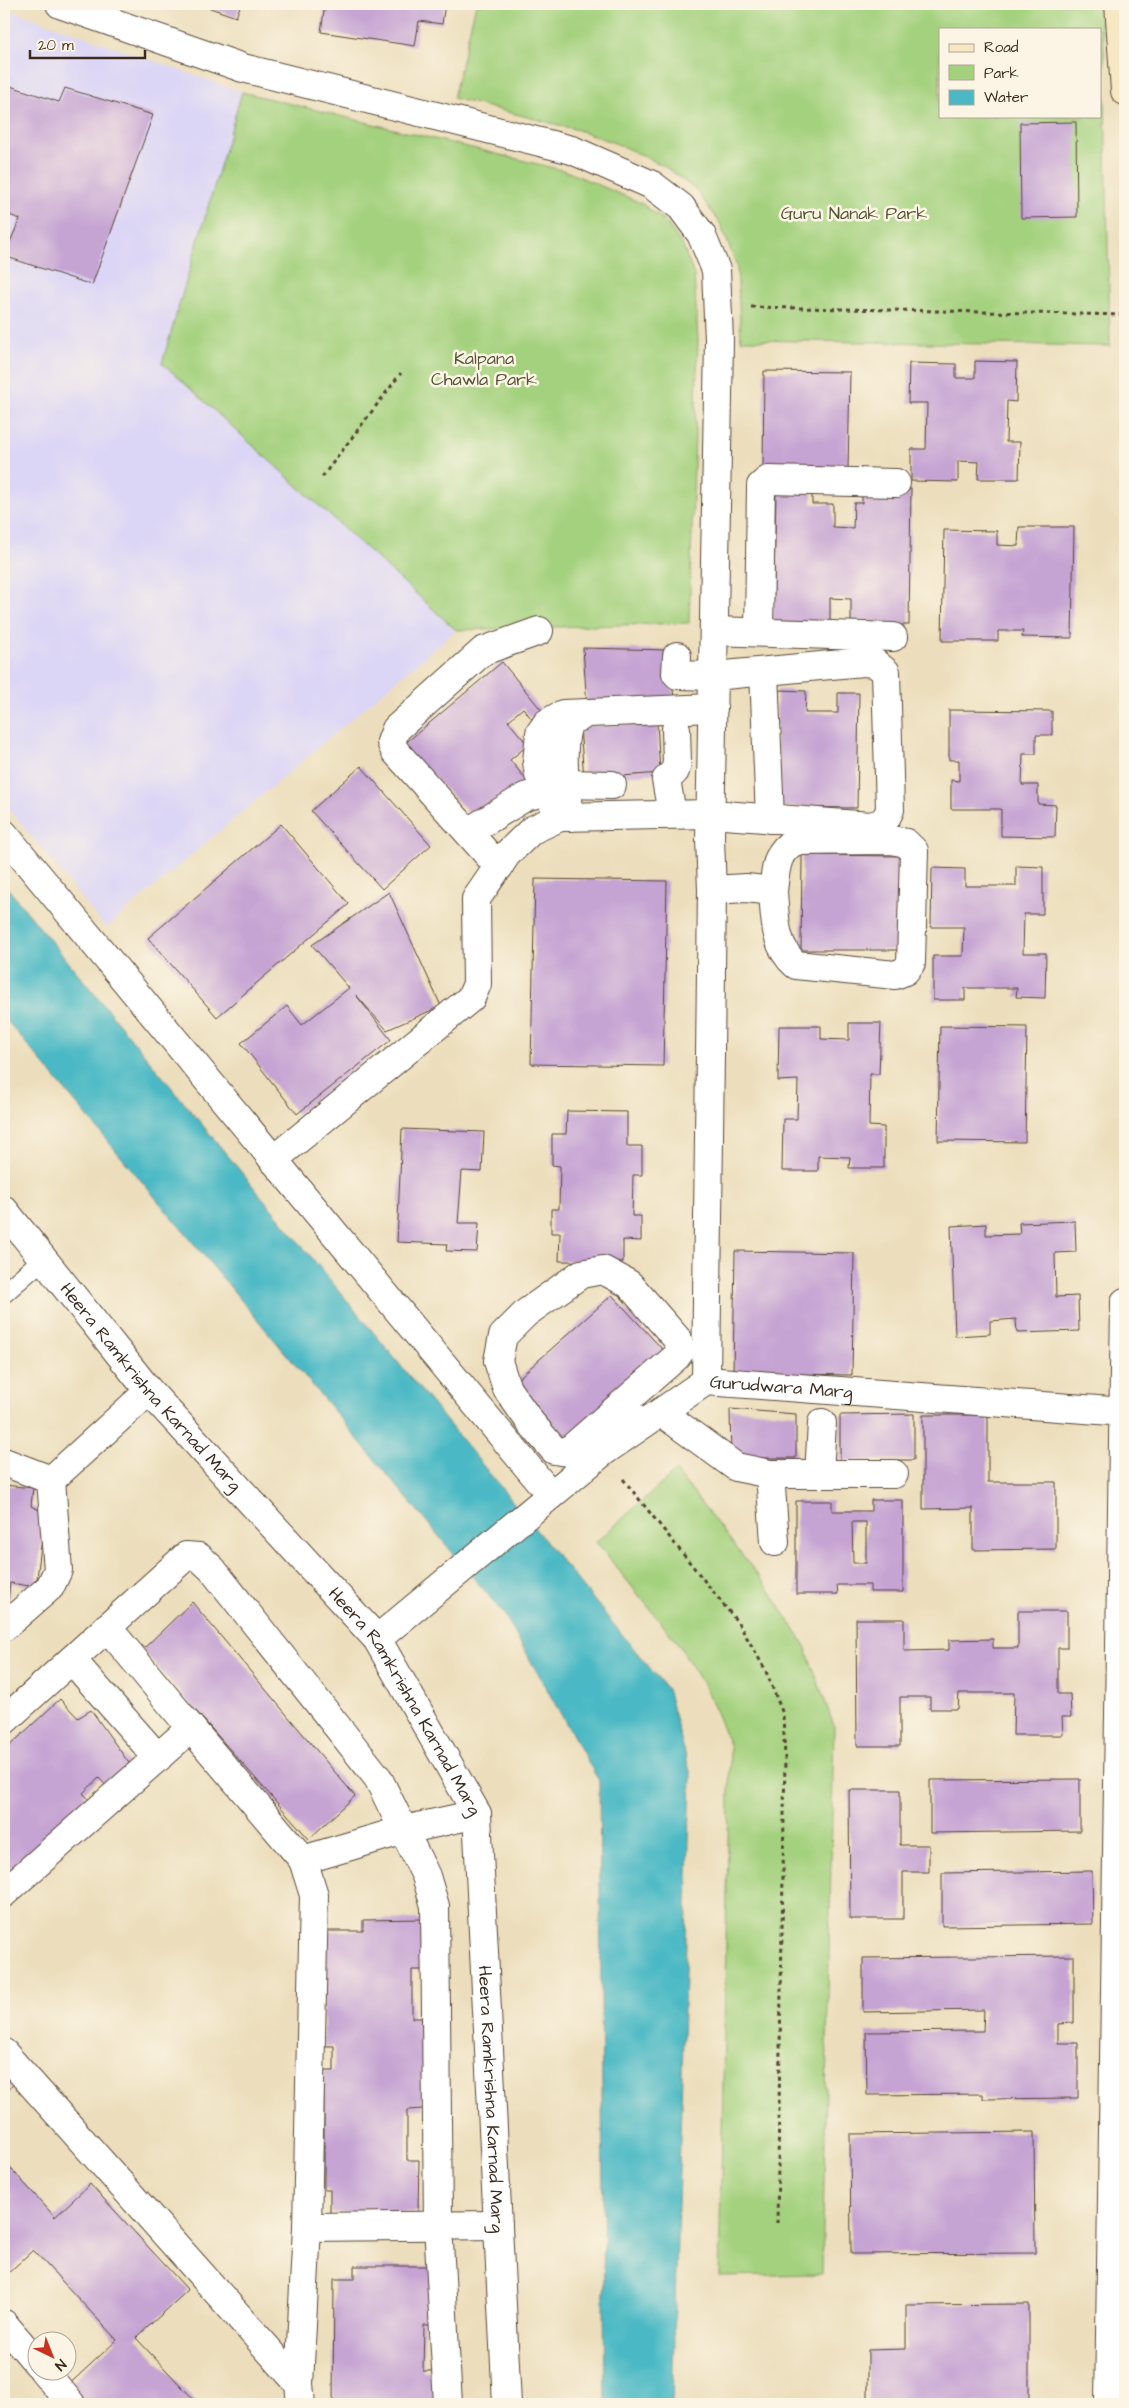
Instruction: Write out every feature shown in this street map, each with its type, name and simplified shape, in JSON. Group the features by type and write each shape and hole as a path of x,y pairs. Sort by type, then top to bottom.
{"street":[{"path":"60,4 243,68 572,150 652,185 681,207 702,234 716,270 719,340 711,814 712,890 706,1381"},
{"path":"1118,4 1124,51 1125,91"},
{"path":"758,632 761,486 768,480 896,483"},
{"path":"499,867 396,751 391,742 396,730 483,651 539,631"},
{"path":"714,631 893,637"},
{"path":"274,1160 471,998 477,984 476,899 507,854 532,830 565,817 672,813 711,814 871,826 884,822 890,810 886,672 875,663 863,662 714,676 678,675 676,673 677,656"},
{"path":"764,672 770,819"},
{"path":"565,817 556,788 538,768 540,733 547,723 562,714 713,708"},
{"path":"556,788 566,729 572,717 580,717"},
{"path":"672,813 666,780 675,771 677,763 676,729"},
{"path":"468,832 525,796 556,788 612,785"},
{"path":"4,834 274,1160 546,1500"},
{"path":"892,840 906,843 914,851 911,963 905,970 896,975 796,965 788,958 776,935 773,891 778,856 786,846 795,841 892,840"},
{"path":"712,890 746,888 773,891"},
{"name":"Heera Ramkrishna Karnad Marg","path":"4,1210 149,1391 377,1639 477,1814 507,2404"},
{"path":"603,1270 614,1275 638,1293 678,1340 681,1350 676,1358 622,1404 567,1452 554,1450 531,1424 507,1389 498,1361 503,1336 526,1313 581,1274 603,1270"},
{"path":"1109,2404 1117,2368 1125,1302"},
{"name":"Gurudwara Marg","path":"377,1639 603,1452 706,1381 1124,1412"},
{"path":"51,1480 149,1391"},
{"path":"622,1404 736,1467 770,1474 894,1474"},
{"path":"819,1474 822,1423"},
{"path":"4,1462 51,1480"},
{"path":"770,1474 775,1542"},
{"path":"4,1627 50,1587 58,1570 51,1480"},
{"path":"4,1721 186,1556 198,1557 212,1569 378,1778 426,1876 435,1906 438,2224 448,2404"},
{"path":"108,1627 303,1860 314,1895 307,2227 300,2394"},
{"path":"72,1660 158,1758"},
{"path":"4,1893 191,1728"},
{"path":"303,1860 404,1830 477,1814"},
{"path":"4,2053 300,2394"},
{"path":"307,2227 438,2224 498,2225"},
{"path":"4,2324 28,2352"},
{"path":"51,2380 71,2404"}],"lane":[{"path":"4,1293 43,1259"}],"path":[{"path":"717,307 1125,315"},
{"path":"322,477 401,373"},
{"path":"603,1452 739,1624 764,1669 782,1714 785,1758 777,2222"}],"shaded area":[{"path":"4,8 242,92 162,363 456,630 106,928 4,803"}],"green space":[{"name":"Guru Nanak Park","path":"476,4 1098,4 1102,28 939,28 939,118 1102,118 1102,31 1104,44 1110,346 741,340 737,266 720,223 696,190 664,166 620,145 578,130 453,98"},
{"name":"Kalpana Chawla Park","path":"242,92 566,171 641,203 666,222 682,244 694,275 698,340 689,623 456,630 162,363"},
{"path":"676,1471 768,1588 805,1646 834,1726 822,2274 719,2276 730,1747 708,1692 679,1645 596,1542"}],"water":[{"path":"4,884 667,1689 691,1775 672,2404 605,2404 599,1781 504,1614 4,1017"}],"building":[{"path":"199,4 241,4 236,17"},
{"path":"325,4 445,4 442,24 419,21 415,46 321,32"},
{"path":"4,84 59,102 65,88 153,115 92,285 4,256 20,219 4,213"},
{"path":"1076,122 1077,217 1021,218 1020,123"},
{"path":"975,361 1017,362 1016,402 1007,401 1006,442 1020,442 1019,479 978,479 979,462 958,461 958,482 911,481 911,449 926,449 927,403 908,403 909,363 956,364 956,378 975,378"},
{"path":"764,371 850,372 848,470 763,469"},
{"path":"862,489 911,489 909,625 851,625 851,599 830,598 830,628 773,627 776,492 812,492 812,504 833,504 833,527 853,528 854,503 862,503"},
{"path":"1019,527 1074,527 1072,638 1022,637 1023,631 998,631 998,641 942,641 944,530 997,531 997,545 1018,546"},
{"path":"583,648 669,650 674,699 587,707"},
{"path":"502,662 548,718 538,727 523,708 508,721 528,745 510,760 528,782 477,820 402,746"},
{"path":"777,690 806,691 805,713 838,713 838,693 859,693 857,808 775,807"},
{"path":"949,710 1052,711 1052,735 1036,735 1036,754 1023,754 1022,785 1038,785 1038,804 1056,805 1055,837 1001,836 1001,809 951,809 951,780 959,781 959,760 949,760"},
{"path":"657,723 660,773 584,779 580,726"},
{"path":"361,766 431,845 382,889 311,811"},
{"path":"281,824 349,904 217,1017 148,938"},
{"path":"802,855 901,856 900,950 801,950"},
{"path":"1016,866 1043,867 1043,914 1024,914 1023,953 1046,953 1045,998 1016,997 1017,988 965,988 965,1000 933,1000 933,956 963,956 964,927 931,927 932,868 965,869 965,886 1016,886"},
{"path":"535,879 667,881 663,1066 531,1064"},
{"path":"389,892 441,1006 387,1030 356,995 391,1040 297,1114 241,1043 287,1006 302,1025 349,988 312,945"},
{"path":"849,1023 881,1023 879,1074 870,1074 869,1126 884,1127 884,1168 849,1168 850,1157 818,1156 818,1171 782,1171 783,1119 797,1119 798,1080 778,1081 779,1026 821,1026 821,1039 849,1040"},
{"path":"940,1026 1027,1027 1025,1142 938,1141"},
{"path":"567,1111 627,1112 627,1146 642,1146 642,1175 633,1175 632,1216 641,1216 641,1241 623,1240 623,1262 559,1261 560,1233 551,1233 551,1209 559,1209 560,1166 552,1165 552,1134 566,1134"},
{"path":"402,1129 484,1132 482,1172 462,1171 458,1223 479,1223 477,1252 446,1251 447,1244 397,1242"},
{"path":"1075,1221 1076,1252 1055,1253 1056,1297 1078,1296 1079,1331 1017,1333 1016,1319 990,1321 990,1334 955,1336 951,1226 986,1224 986,1235 1020,1234 1019,1223"},
{"path":"735,1251 854,1253 852,1375 733,1373"},
{"path":"612,1295 665,1352 561,1441 513,1383"},
{"path":"730,1409 796,1414 796,1458 731,1458"},
{"path":"914,1414 914,1460 840,1460 840,1415"},
{"path":"923,1415 988,1415 988,1482 1056,1482 1056,1549 973,1550 973,1508 923,1509"},
{"path":"4,1485 33,1488 31,1506 45,1513 36,1587 10,1583 8,1600 4,1600"},
{"path":"871,1500 903,1500 903,1592 870,1592 870,1585 837,1585 838,1594 796,1594 796,1501 832,1501 832,1511 871,1511","holes":["852,1522 866,1522 866,1563 853,1563"]},
{"path":"192,1602 355,1796 309,1839 142,1650"},
{"path":"1018,1611 1067,1611 1067,1648 1058,1648 1058,1694 1070,1694 1071,1717 1062,1717 1063,1735 1013,1735 1014,1693 959,1693 958,1709 930,1709 930,1697 900,1697 900,1746 857,1746 856,1619 904,1619 904,1651 949,1650 949,1640 993,1639 993,1648 1018,1648"},
{"path":"60,1699 78,1718 91,1710 131,1766 107,1787 99,1778 83,1793 91,1802 4,1882 4,1751"},
{"path":"1080,1779 1080,1831 930,1833 930,1780"},
{"path":"849,1790 900,1790 900,1845 929,1845 929,1872 903,1872 903,1919 850,1919"},
{"path":"1092,1871 1093,1924 942,1926 942,1873"},
{"path":"423,1919 422,1970 412,1970 412,2018 423,2018 423,2109 407,2110 407,2160 419,2160 418,2212 330,2213 330,2190 324,2190 324,2071 334,2071 334,2046 324,2046 323,1931 363,1931 363,1920"},
{"path":"1074,1956 1074,2023 1058,2024 1058,2043 1078,2043 1078,2098 983,2099 983,2094 867,2095 866,2032 983,2031 984,2010 863,2012 863,1958"},
{"path":"4,2073 14,2084 4,2093"},
{"path":"1034,2132 1035,2253 851,2254 850,2134"},
{"path":"4,2161 55,2217 90,2184 188,2290 136,2338 198,2404 76,2404 63,2390 74,2380 78,2380 78,2376 117,2340 33,2250 4,2277"},
{"path":"354,2266 437,2266 436,2325 424,2325 423,2371 436,2371 435,2404 333,2404 334,2279 354,2279"},
{"path":"1029,2304 1029,2404 868,2404 868,2350 906,2349 906,2305"}]}
